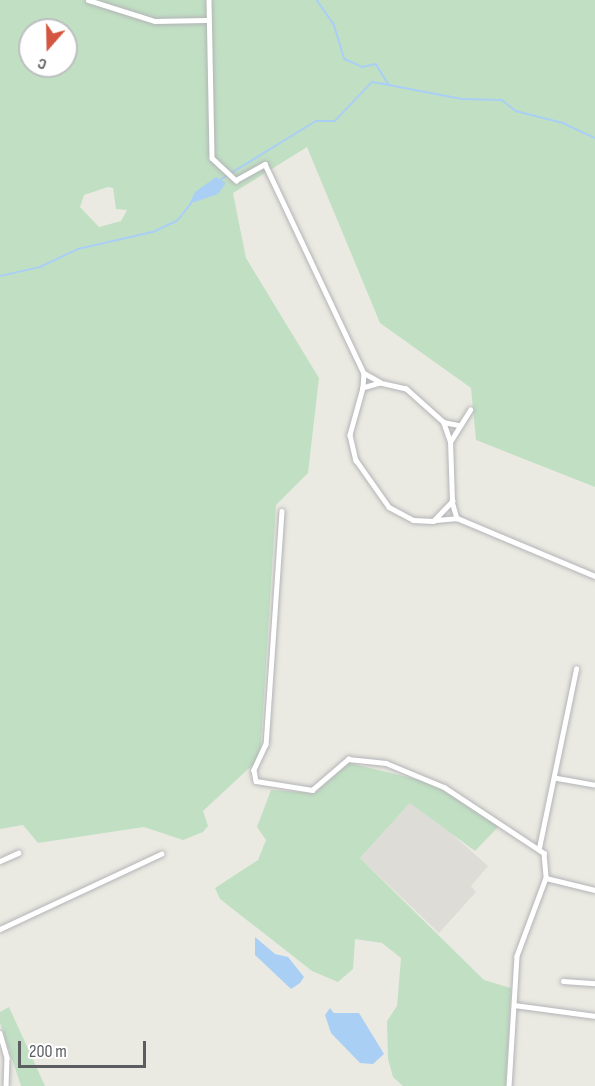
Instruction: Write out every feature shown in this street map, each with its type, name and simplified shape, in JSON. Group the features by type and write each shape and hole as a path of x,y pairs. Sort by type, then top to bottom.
{"street":[{"path":"88,0 155,21 206,20"},
{"path":"209,0 206,20 212,158 236,180 265,164 364,373 363,388 350,435 356,460 389,507 413,520 433,521 458,518 595,576"},
{"path":"364,373 380,383 406,389 443,422 450,442 453,501 458,518"},
{"path":"363,388 380,383"},
{"path":"450,442 470,410"},
{"path":"443,422 459,425"},
{"path":"433,521 453,501"},
{"path":"282,511 266,744 254,771 255,781 312,790 348,759 378,762 444,787 539,848 547,861 546,878 519,946 509,1086"},
{"path":"539,848 557,778 576,669"},
{"path":"557,778 595,784"},
{"path":"0,861 18,853"},
{"path":"0,928 161,854"},
{"path":"546,878 595,890"},
{"path":"563,981 595,983"},
{"path":"514,1005 595,1016"},
{"path":"0,1033 7,1058 3,1080 6,1086"}],"shaded area":[{"path":"410,803 417,803 488,866 471,886 476,892 439,933 360,858"}],"green space":[{"path":"0,0 595,0 595,487 476,440 471,388 380,323 307,147 233,193 246,258 319,378 308,473 276,505 260,758 203,811 208,826 203,832 183,840 144,827 38,843 23,825 0,829","holes":["108,187 113,188 116,209 127,210 121,221 99,227 80,207 84,195"]},
{"path":"349,763 428,782 501,824 475,851 410,803 360,858 484,980 511,988 506,1086 403,1086 393,1077 388,1059 387,1021 397,1006 401,958 382,943 355,939 353,969 338,982 312,971 220,899 215,888 258,860 266,840 257,827 271,790 315,793"},
{"path":"9,1007 45,1086 21,1086 0,1023 0,1012"}],"water":[{"path":"216,177 226,183 218,194 189,204 195,192"},
{"path":"255,937 275,954 288,957 304,977 300,983 291,989 255,955"},
{"path":"330,1008 334,1013 359,1013 384,1054 373,1064 360,1063 331,1033 325,1015"}],"waterway":[{"path":"317,0 334,24 345,59 362,67 376,64 389,85 462,99 502,100 516,111 563,123 595,138"},
{"path":"220,180 316,121 335,121 372,82 389,85"},
{"path":"0,276 40,267 78,249 153,232 177,221 191,204"}]}
